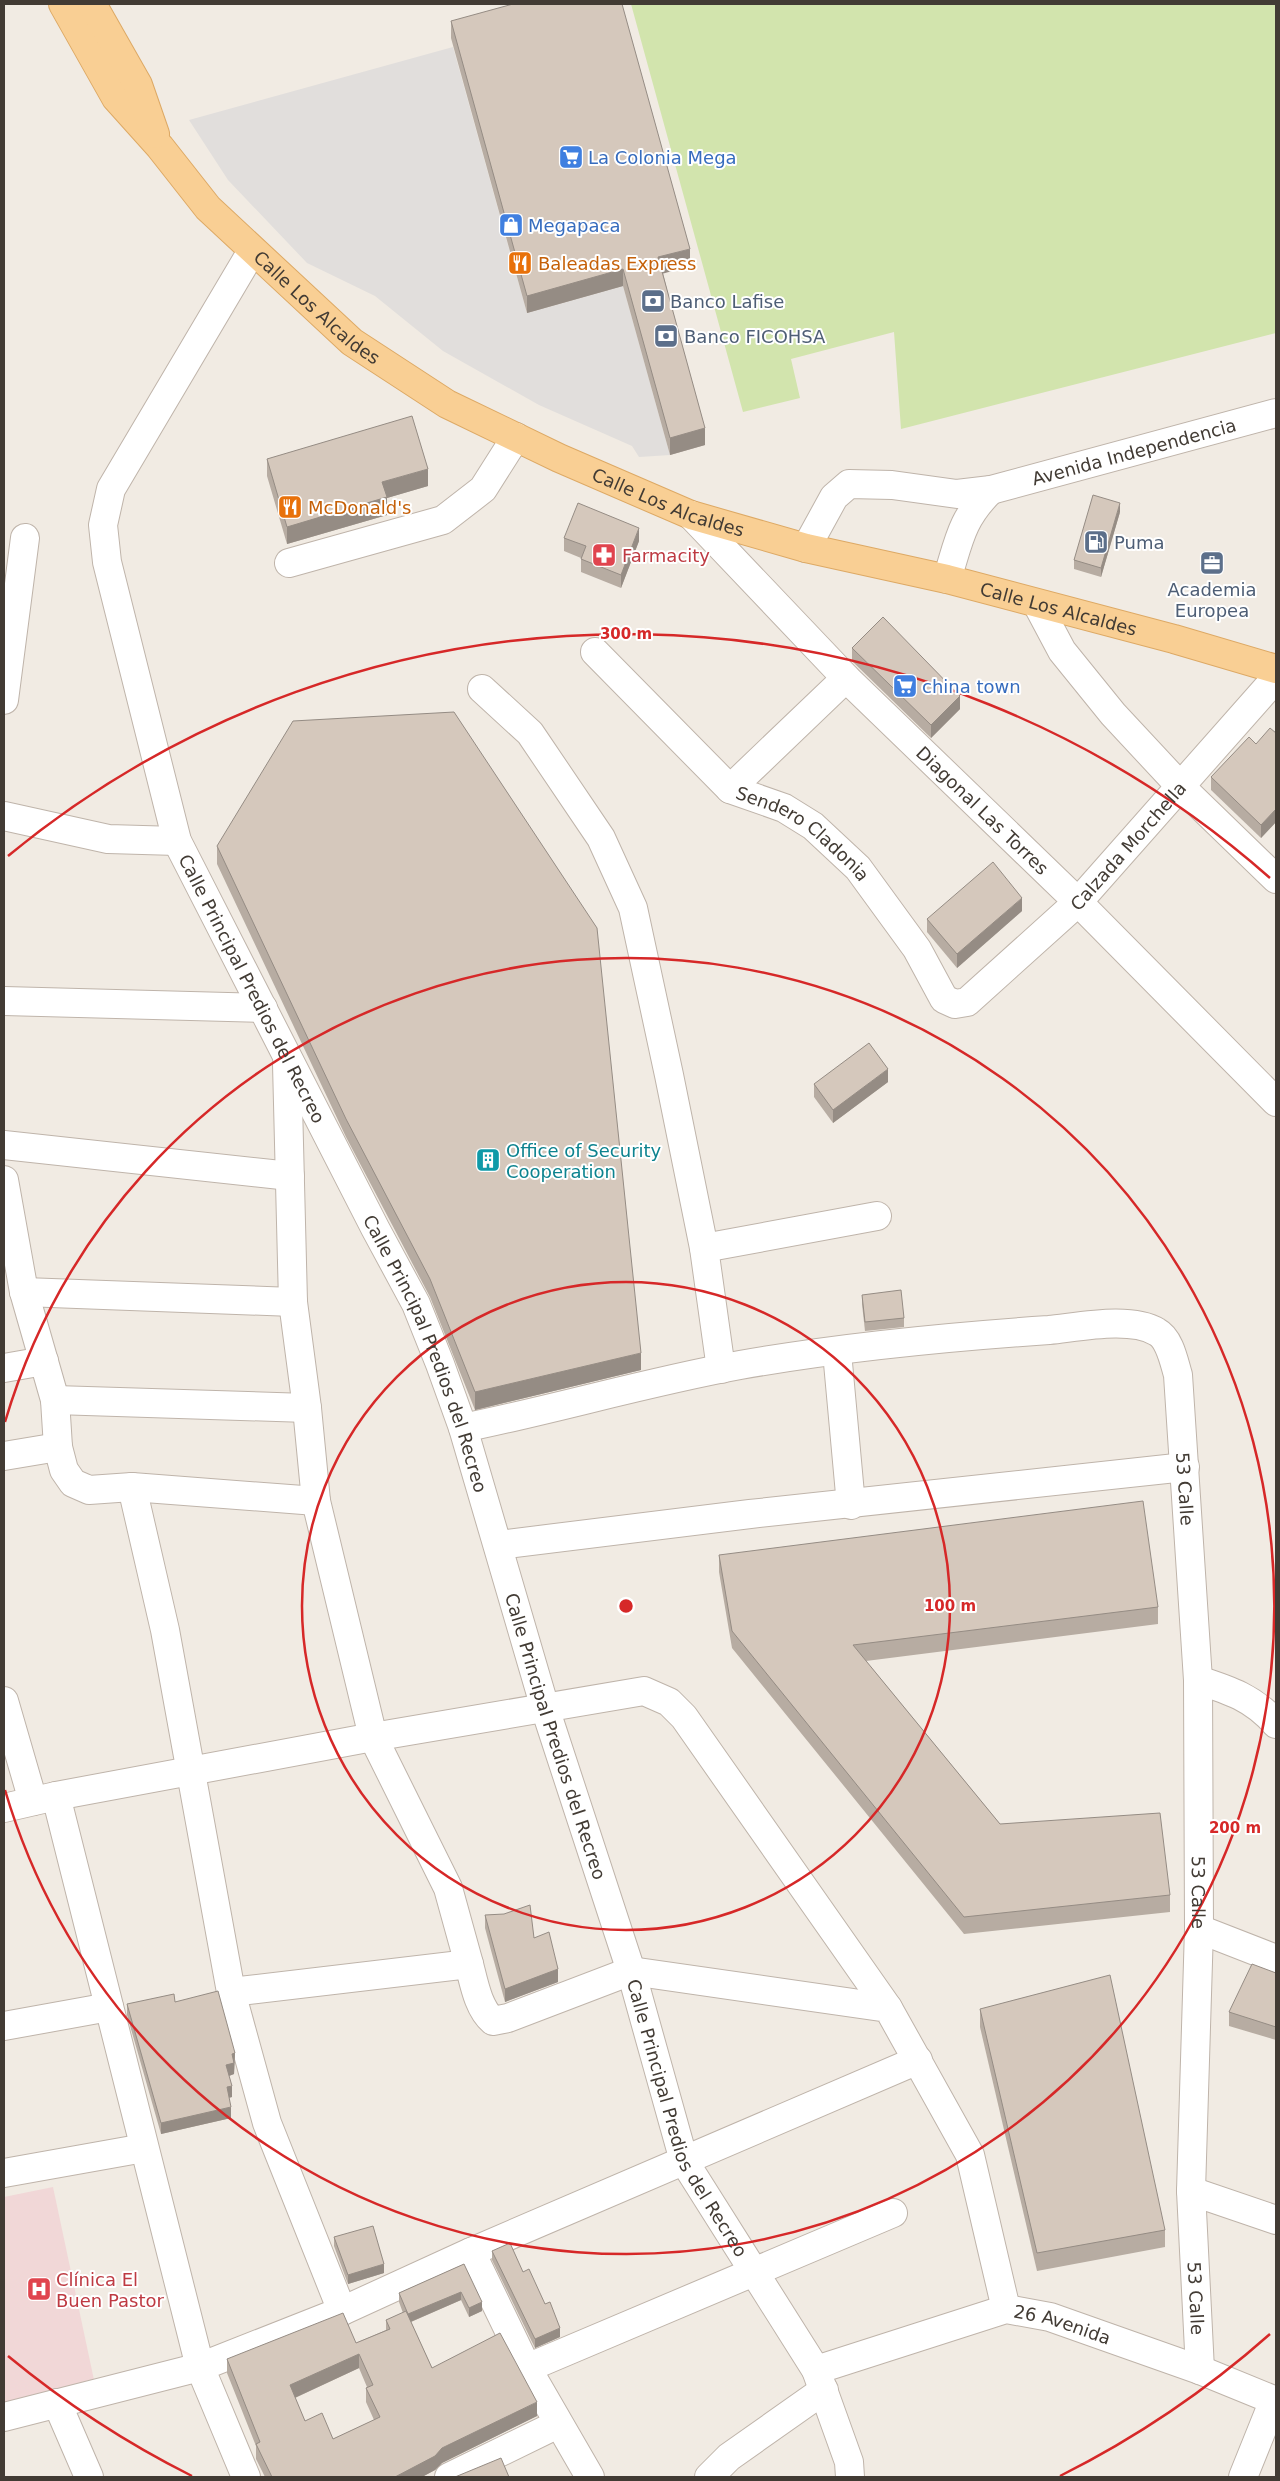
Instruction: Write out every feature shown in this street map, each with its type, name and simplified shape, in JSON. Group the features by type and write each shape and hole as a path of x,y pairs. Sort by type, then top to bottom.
{"main road":[{"name":"Calle Los Alcaldes","path":"63,4 116,98 160,147 208,208 252,251 352,342 447,404 559,458 690,515 806,548 947,579 1174,639 1276,669"},
{"name":"Calle Los Alcaldes","path":"92,4 138,85 160,147"}],"street":[{"name":"Calle Principal Predios del Recreo","path":"252,251 111,489 104,525 107,562 177,841 416,1304 463,1428 545,1708 631,1972 684,2161 820,2380 849,2462 850,2477"},
{"name":"Avenida Independencia","path":"806,548 834,497 849,484 892,485 957,494 991,490 1276,413"},
{"path":"289,563 444,520 483,489 516,437"},
{"path":"947,579 966,519 976,505 991,490"},
{"name":"Diagonal Las Torres","path":"690,515 846,678 1078,902 1276,1102"},
{"path":"4,700 25,538"},
{"path":"1037,604 1062,650 1113,714 1182,787 1276,879"},
{"name":"Sendero Cladonia","path":"595,652 730,789 784,808 813,826 858,868 917,949 944,999 955,1004 967,1002"},
{"path":"730,789 846,678"},
{"name":"Calzada Morchella","path":"967,1002 1078,902 1182,787 1276,678"},
{"path":"482,689 530,732 600,838 632,908 669,1075 704,1248 721,1370"},
{"path":"4,816 108,839 177,841"},
{"path":"4,1001 263,1008"},
{"path":"287,1055 292,1302 307,1408 316,1500 373,1737 448,1888 486,2016 493,2021 508,2018 631,1972 888,2008"},
{"path":"4,1144 290,1176"},
{"path":"4,1180 17,1283 44,1361 54,1400 58,1447 64,1470 73,1483 89,1490 132,1487 316,1500"},
{"path":"704,1248 876,1216"},
{"path":"17,1283 292,1302"},
{"name":"53 Calle","path":"837,1352 1020,1332 1135,1323 1159,1332 1170,1349 1178,1375 1198,1680 1199,1928 1191,2191 1200,2370"},
{"path":"463,1428 641,1385 721,1370 837,1352 850,1505"},
{"path":"4,1368 44,1361"},
{"path":"54,1400 307,1408"},
{"path":"4,1456 58,1447"},
{"path":"498,1544 750,1514 850,1505 1185,1467"},
{"path":"132,1487 166,1630 231,1992 267,2122 342,2311"},
{"path":"1198,1680 1238,1694 1268,1715 1276,1724"},
{"path":"4,1808 373,1737 644,1691 670,1702 684,1717 888,2008 918,2060 970,2155 1006,2309"},
{"path":"4,1701 45,1799 109,2007 200,2367 246,2477"},
{"path":"1199,1928 1276,1959"},
{"path":"231,1992 469,1964"},
{"path":"4,2026 109,2007"},
{"path":"4,2417 200,2367 342,2311 471,2252 918,2060"},
{"path":"4,2173 144,2148"},
{"path":"1191,2191 1276,2220"},
{"path":"527,2368 893,2213"},
{"path":"471,2252 527,2368 590,2477"},
{"name":"26 Avenida","path":"709,2477 729,2457 820,2380 1006,2309 1050,2318 1200,2370 1275,2400"},
{"path":"1243,2477 1275,2400"},
{"path":"57,2403 89,2477"},
{"path":"449,2477 558,2424"}],"shaded area":[{"path":"453,47 527,313 623,286 670,455 639,457 632,446 539,405 443,351 375,296 307,263 228,180 189,120"},
{"name":"Clínica El Buen Pastor","path":"53,2187 94,2380 4,2407 4,2197"}],"green space":[{"path":"631,4 1276,4 1276,333 901,429 894,332 791,359 800,398 743,412"}],"building":[{"name":"La Colonia Mega","path":"513,4 622,4 690,249 658,257 705,428 670,438 623,269 527,296 451,21"},
{"path":"412,416 428,469 382,482 387,497 287,527 267,459"},
{"name":"Puma","path":"1093,495 1120,503 1101,568 1074,560"},
{"name":"Farmacity","path":"578,503 639,528 621,575 581,559 586,546 564,538"},
{"name":"china town","path":"883,617 960,696 931,725 852,648"},
{"name":"Office of Security Cooperation","path":"454,712 597,928 641,1353 475,1392 430,1279 346,1119 217,846 293,721"},
{"path":"1270,728 1276,733 1276,809 1261,825 1211,777 1249,737 1256,744"},
{"path":"993,862 1022,898 957,954 927,919"},
{"path":"869,1043 888,1069 833,1110 814,1084"},
{"path":"901,1290 904,1318 865,1322 862,1295"},
{"path":"1143,1501 1158,1607 853,1645 1000,1824 1160,1813 1170,1895 964,1917 732,1631 719,1555"},
{"path":"530,1905 534,1938 549,1932 558,1969 505,1989 485,1915 504,1914"},
{"path":"1252,1964 1276,1973 1276,2027 1229,2012"},
{"path":"1110,1975 1165,2230 1037,2253 980,2009"},
{"path":"218,1991 235,2053 232,2054 234,2063 226,2065 232,2086 227,2087 231,2107 161,2123 127,2004 174,1994 175,2002"},
{"path":"373,2226 384,2264 348,2275 334,2237"},
{"path":"510,2243 523,2272 529,2269 545,2304 550,2302 560,2328 535,2339 492,2251"},
{"path":"464,2264 482,2302 469,2308 461,2292 408,2314 399,2293"},
{"path":"406,2311 432,2368 500,2333 537,2402 442,2448 435,2456 395,2477 272,2477 256,2444 260,2442 227,2359 343,2313 356,2343 390,2329 386,2320","holes":["359,2354 373,2385 366,2388 380,2417 333,2439 322,2413 305,2421 290,2385"]},
{"path":"501,2458 509,2477 455,2477"}],"place":[{"name":"La Colonia Mega","path":"571,157"},
{"name":"Megapaca","path":"511,225"},
{"name":"Baleadas Express","path":"520,263"},
{"name":"Banco Lafise","path":"653,301"},
{"name":"Banco FICOHSA","path":"666,336"},
{"name":"McDonald's","path":"290,507"},
{"name":"Puma","path":"1096,542"},
{"name":"Farmacity","path":"604,555"},
{"name":"Academia Europea","path":"1212,563"},
{"name":"china town","path":"905,686"},
{"name":"Office of Security Cooperation","path":"488,1160"},
{"name":"Clínica El Buen Pastor","path":"39,2289"}]}
